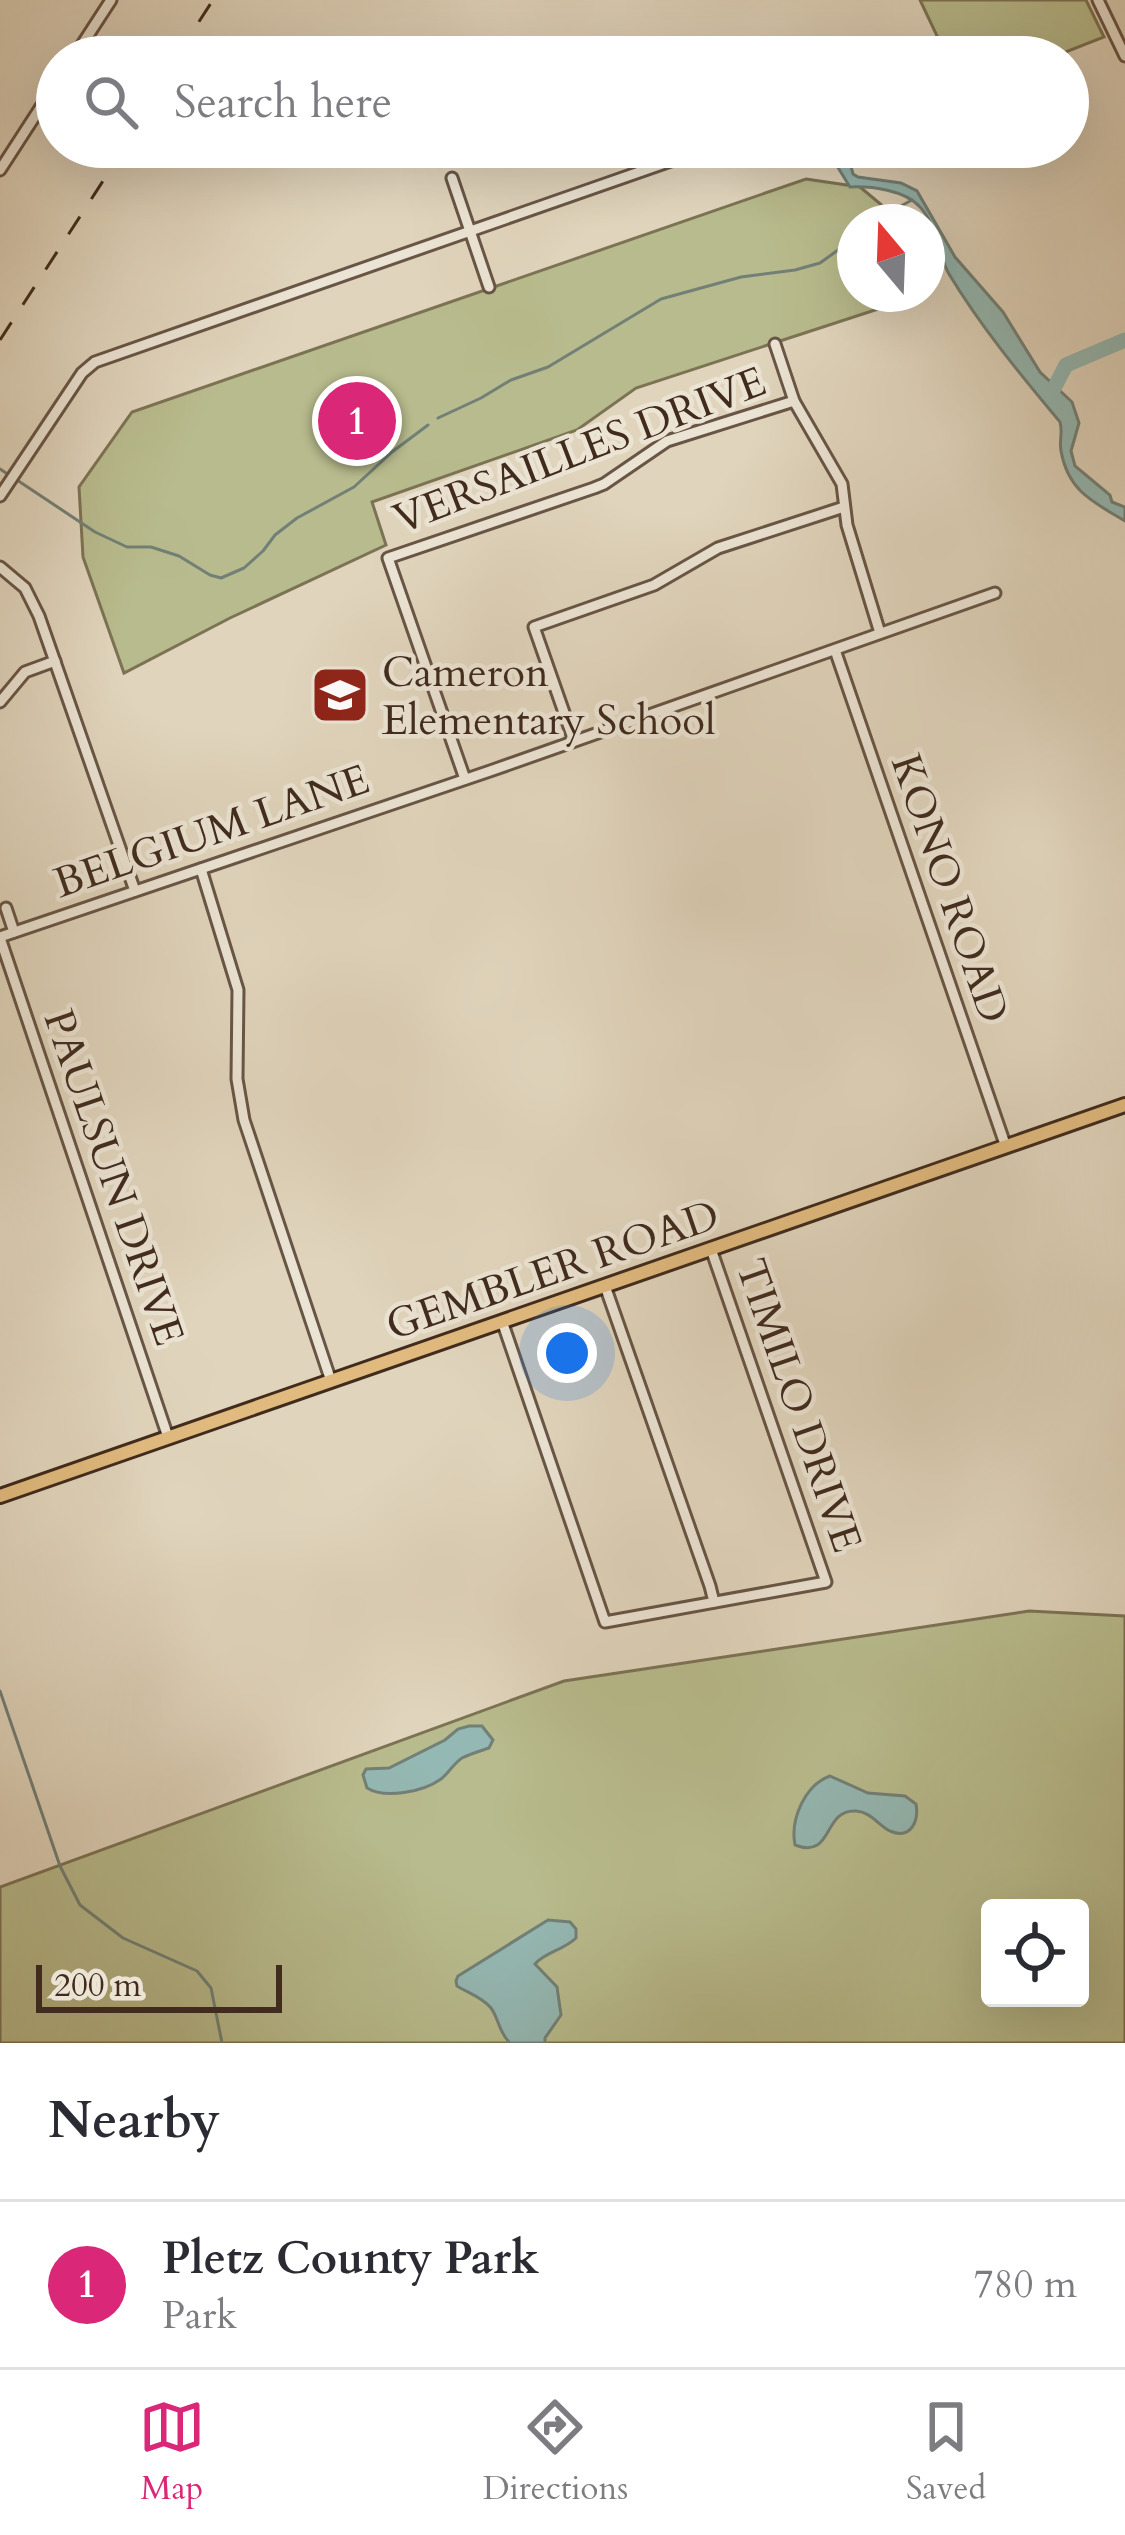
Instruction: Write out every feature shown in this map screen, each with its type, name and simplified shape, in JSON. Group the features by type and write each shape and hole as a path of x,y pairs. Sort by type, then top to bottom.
{"main road":[{"name":"GEMBLER ROAD","path":"0,1496 1125,1105"}],"street":[{"path":"88,36 111,0"},
{"path":"1098,0 1125,56"},
{"path":"0,170 36,114"},
{"path":"0,496 82,373 95,362 649,168"},
{"path":"452,178 489,287"},
{"path":"776,344 794,401 842,484 856,557 880,633"},
{"name":"VERSAILLES DRIVE","path":"465,779 388,558 604,484 667,441 794,401"},
{"path":"574,741 534,627 664,581 718,548 844,506"},
{"path":"0,567 30,595 134,891"},
{"name":"BELGIUM LANE","path":"0,937 995,593"},
{"name":"KONO ROAD","path":"835,650 1006,1147"},
{"path":"0,702 25,671 55,661"},
{"path":"692,682 702,696"},
{"path":"201,869 238,990 237,1079 244,1120 332,1381"},
{"name":"BELGIUM LANE","path":"6,908 14,932"},
{"name":"PAULSUN DRIVE","path":"0,937 168,1437"},
{"name":"TIMILO DRIVE","path":"711,1249 826,1582 714,1602"},
{"path":"502,1321 605,1622 714,1602 605,1286"}],"green space":[{"path":"920,0 1086,0 1104,37 1089,43 1089,36 937,36"},
{"path":"806,179 860,187 880,204 837,204 837,312 869,312 636,388 577,430 372,502 386,545 124,673 83,557 79,487 132,412"},
{"path":"1029,1611 1125,1616 1125,2043 0,2043 0,1887 564,1681"}],"water":[{"path":"838,168 851,168 858,177 901,183 917,191 924,204 917,204 877,188 850,187"},
{"path":"945,240 1003,312 1040,372 1072,402 1079,423 1071,451 1075,466 1110,495 1112,502 1125,507 1125,521 1076,486 1064,465 1060,422 961,294 945,266"},
{"path":"469,1726 482,1726 493,1740 489,1748 462,1758 441,1779 404,1792 367,1788 366,1769 389,1768"},
{"path":"830,1776 868,1793 905,1796 916,1804 912,1827 897,1833 856,1811 838,1818 816,1846 795,1845 801,1804 813,1787"},
{"path":"548,1920 570,1922 576,1929 576,1938 535,1964 557,1987 561,2015 545,2043 510,2043 491,2008 456,1981"}],"waterway":[{"path":"905,204 912,200"},
{"path":"438,418 511,380 548,367 661,299 741,277 795,270 820,263 837,251"},
{"path":"1051,394 1066,365 1125,340"},
{"path":"17,480 95,532 127,547 151,547 179,556 221,578 244,568 297,518 354,487 428,425"},
{"path":"0,469 6,473"},
{"path":"0,1691 60,1866 80,1905 123,1938 197,1971 211,1988 222,2043"}],"railway":[{"path":"190,36 213,0"},
{"path":"0,340 111,168"}],"place":[{"name":"Pletz County Park","path":"357,421"},
{"name":"Cameron Elementary School","path":"340,695"}]}
